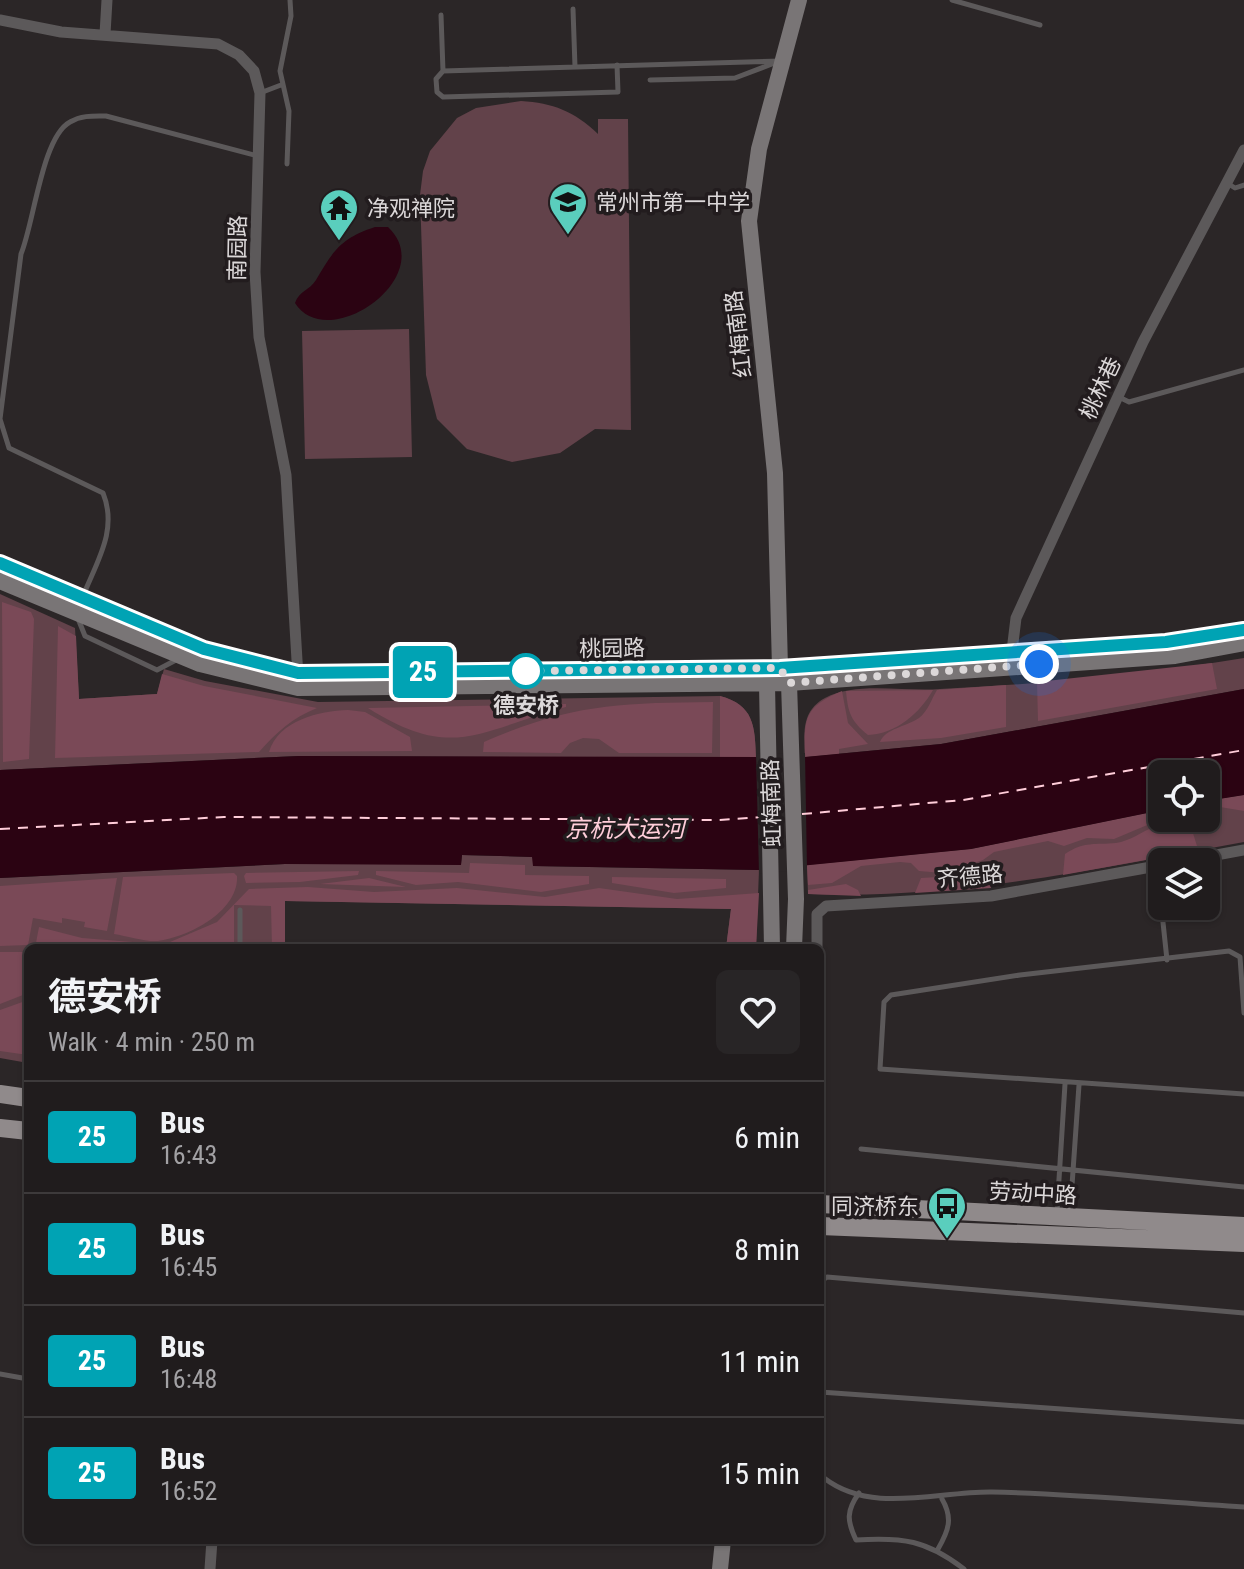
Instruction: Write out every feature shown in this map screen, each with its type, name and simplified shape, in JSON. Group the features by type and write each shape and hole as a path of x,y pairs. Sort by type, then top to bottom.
{"main road":[{"name":"红梅南路","path":"790,705 785,676 775,473 749,221 759,149 799,0"},
{"name":"桃园路","path":"0,563 183,656 298,681 767,684"},
{"name":"桃园路","path":"0,581 79,604 298,681 785,676 1012,651 1166,642 1244,630"},
{"path":"767,684 785,676 1175,656 1244,643"},
{"name":"虹梅南路","path":"767,684 772,944"},
{"name":"虹梅南路","path":"790,705 796,899 794,944"},
{"path":"0,1094 24,1097"},
{"path":"0,1128 24,1131"},
{"name":"劳动中路","path":"824,1204 1244,1226"},
{"name":"劳动中路","path":"824,1226 1244,1243"},
{"path":"720,1569 723,1544"},
{"path":"730,1569 733,1544"}],"street":[{"path":"105,34 107,0"},
{"name":"南园路","path":"0,20 61,32 218,44 239,55 254,71 260,93 255,272 259,337 286,475 298,681"},
{"name":"桃林巷","path":"1012,651 1016,618 1118,397 1244,150"},
{"path":"1220,854 1244,850"},
{"name":"齐德路","path":"817,944 817,914 826,906 991,896 1148,867"},
{"path":"210,1569 212,1544"}],"lane":[{"path":"287,164 289,111 281,85 290,0"},
{"path":"952,0 1040,25"},
{"path":"573,9 575,67"},
{"path":"441,15 443,71 436,79 437,92 443,97 618,92 617,65"},
{"path":"443,71 782,61"},
{"path":"650,80 735,78 782,61"},
{"path":"260,93 281,85"},
{"path":"79,604 111,528 110,510 103,493 9,448 0,419 21,254 29,234 52,139 67,123 86,116 106,116 260,157"},
{"path":"1226,183 1235,188 1244,185"},
{"path":"1118,397 1129,402 1244,370"},
{"path":"240,910 240,944"},
{"path":"1164,920 1167,960"},
{"path":"1244,1013 1240,957 1229,951 1020,975 891,995 884,1002 880,1069 1244,1094"},
{"path":"1063,1219 1060,1169 1065,1084"},
{"path":"1063,1219 1073,1170 1079,1085"},
{"path":"861,1149 1244,1187"},
{"path":"824,1279 1244,1313"},
{"path":"0,1374 24,1378"},
{"path":"824,1392 1244,1422"},
{"path":"824,1478 836,1487 901,1500 988,1492 1244,1507"},
{"path":"859,1493 851,1505 847,1521 856,1540 888,1538 938,1549 964,1569"},
{"path":"938,1549 949,1531 949,1511 942,1498"}],"shaded area":[{"path":"521,101 562,110 580,119 598,134 598,119 628,119 631,430 595,429 560,453 512,462 467,449 437,419 426,375 420,195 430,151 457,118 476,108"},
{"path":"409,329 412,457 305,459 302,331"},
{"path":"0,594 75,628 79,699 157,694 164,669 205,681 318,702 720,696 746,711 755,736 756,758 299,756 0,770"},
{"path":"2,602 31,612 34,619 29,759 3,762"},
{"path":"58,626 76,636 79,699 157,694 162,674 204,686 317,708 285,726 259,752 55,758"},
{"path":"1244,658 1244,689 941,744 805,757 808,716 817,703 837,693 866,688 926,690 1054,681"},
{"path":"1212,663 1217,689 1038,721 1037,682"},
{"path":"1006,685 1006,727 941,738 880,742 887,734 922,715 937,690"},
{"path":"933,690 906,721 888,731 868,735 851,716 846,691"},
{"path":"842,691 848,723 868,744 839,749 839,754 805,757 809,715 820,703"},
{"path":"720,696 746,711 755,736 756,758 720,759"},
{"path":"713,702 712,753 619,753 599,739 583,738 570,743 561,753 483,752 484,742 515,729 570,713 622,705"},
{"path":"566,704 566,707 488,732 445,737 423,734 368,708"},
{"path":"348,710 365,712 410,737 412,751 269,752 281,732 301,719"},
{"path":"1244,795 1244,842 1210,848 1148,848 1148,859 973,887 863,895 808,894 807,865 971,849 1148,813 1148,832 1220,832 1220,799"},
{"path":"1244,795 1244,811 1220,807 1220,799"},
{"path":"1148,813 1148,825 1114,839 1087,838 1064,846 1048,841 994,852 983,860 943,873 919,871 911,863 900,862 861,866 832,883 808,885 807,865 971,849"},
{"path":"1148,830 1193,832 1197,846 1148,848 1148,859 1063,875 1065,854 1072,850 1131,838"},
{"path":"462,855 533,857 533,866 759,870 756,944 727,944 731,909 285,901 285,944 24,944 24,1062 0,1058 0,878 285,864 461,864"},
{"path":"470,863 525,865 525,875 589,876 589,884 541,892 458,882 416,885 376,875 376,871 469,873"},
{"path":"976,867 988,873 991,888 915,893 921,878 956,876"},
{"path":"359,871 358,875 300,882 246,883 244,876 246,873"},
{"path":"234,873 237,876 230,900 221,911 197,928 158,941 114,934 123,877"},
{"path":"612,877 726,879 726,888 674,893 612,883"},
{"path":"117,878 107,931 84,927 85,922 62,918 62,923 33,918 28,944 24,945 0,946 0,886"},
{"path":"369,878 406,887 320,884"},
{"path":"846,884 858,890 861,896 808,894 808,890"},
{"path":"308,887 374,892 457,888 545,897 599,888 677,899 759,893 756,944 727,944 731,909 285,901 285,944 272,944 271,906 234,905 234,944 165,944 217,922 249,889"},
{"path":"39,927 82,938 145,944 36,944"},
{"path":"0,952 24,952 24,995 0,1004"},
{"path":"24,1001 24,1054 0,1051 0,1010"}],"water":[{"path":"375,227 388,227 400,246 400,267 390,286 373,303 353,315 331,320 311,317 295,303 297,299 314,283 339,247"},
{"name":"京杭大运河","path":"1244,689 1244,795 1220,799 1220,760 1148,760 1148,813 971,849 759,870 533,866 532,857 462,855 461,865 285,864 0,878 0,770 299,756 805,757 941,744"}],"pier":[{"path":"805,753 807,869 759,874 756,754"}],"ferry route":[{"path":"802,814 963,800 1244,750"},
{"path":"0,829 224,817 719,820 764,817"}],"bus line":[{"name":"25","path":"0,563 204,649 298,673 780,668 1166,642 1244,630"}],"place":[{"name":"常州市第一中学","path":"568,236"},
{"name":"净观禅院","path":"339,242"},
{"name":"德安桥","path":"526,671"},
{"name":"同济桥东","path":"947,1240"}],"route":[{"path":"526,671 780,668 789,683 1039,664"}]}
